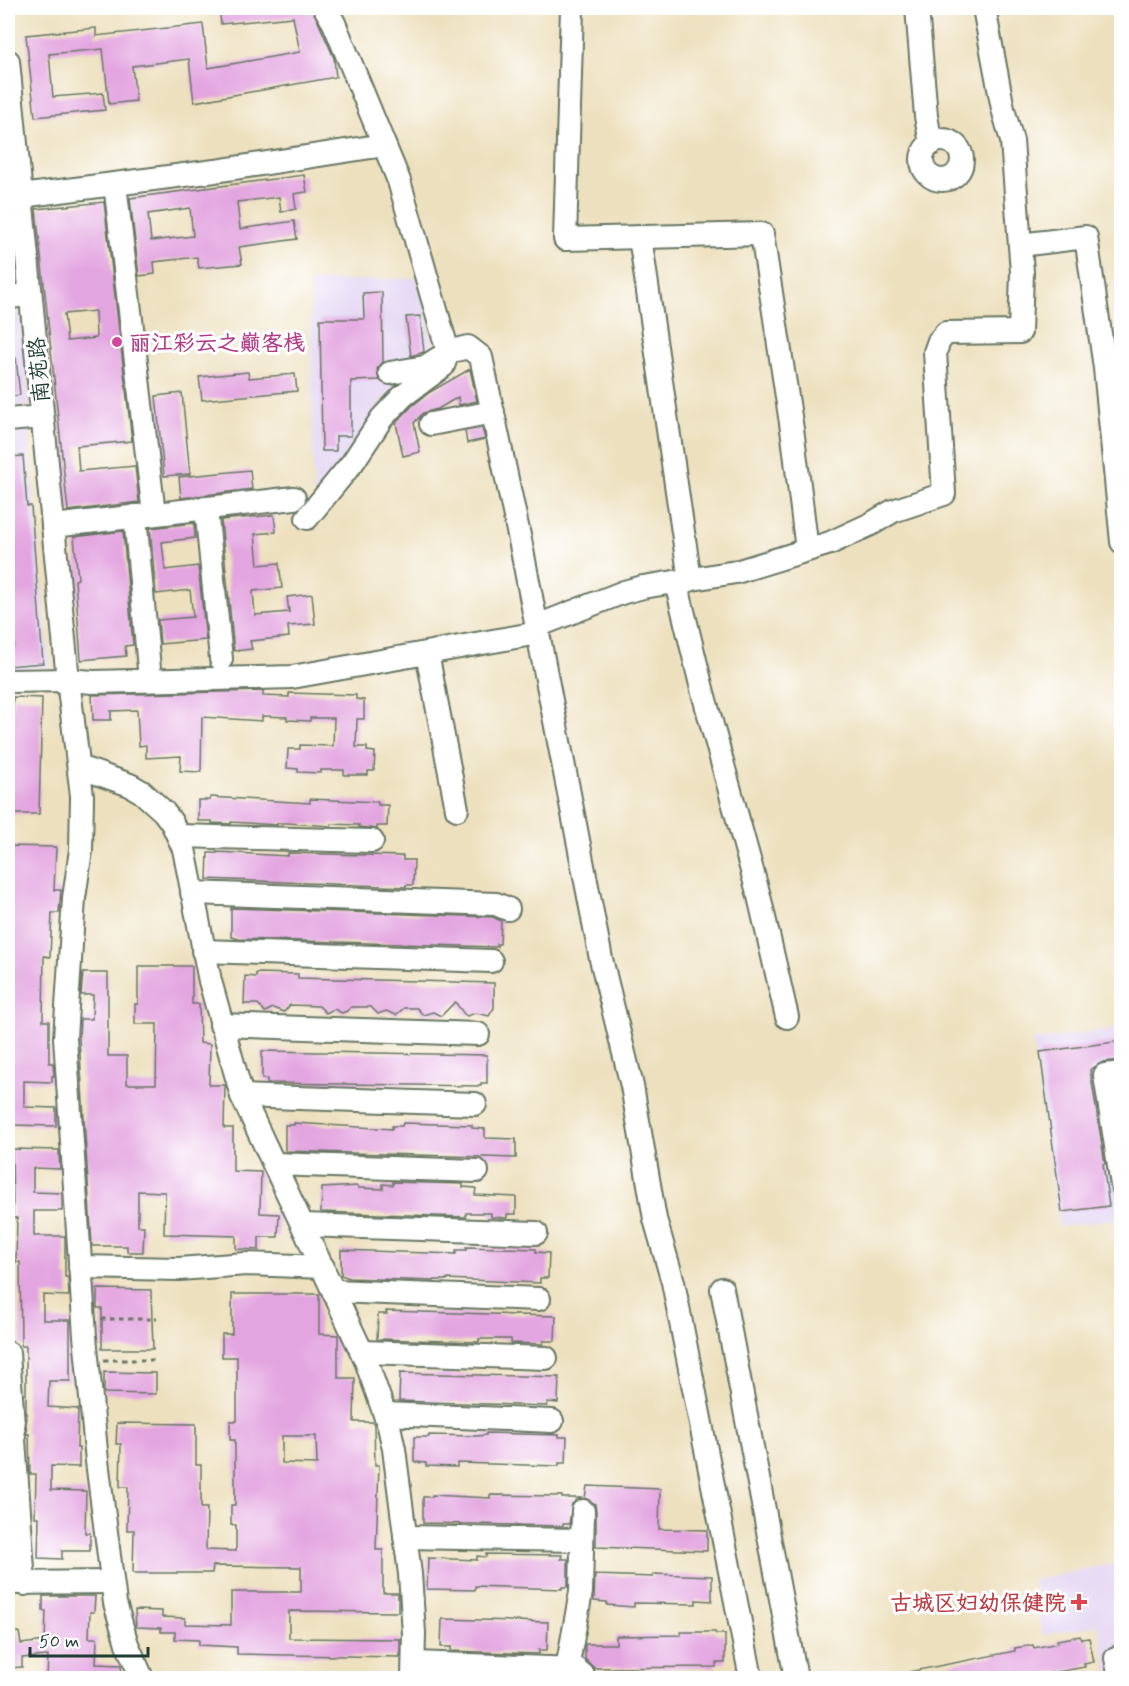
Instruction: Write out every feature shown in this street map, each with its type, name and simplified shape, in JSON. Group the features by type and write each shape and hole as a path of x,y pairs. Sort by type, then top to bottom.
{"street":[{"path":"307,518 353,462 382,418 403,396 442,366 448,352 399,181 334,23 325,8"},
{"path":"572,8 565,239 762,234 793,436 807,550"},
{"path":"917,8 926,116 931,144"},
{"path":"8,681 93,682 292,677 427,654 538,629 624,592 736,572 848,536 893,511 944,494 936,346 945,333 1020,332 1022,272 1012,141 1003,109 984,8"},
{"name":"南苑路","path":"8,61 12,151 21,196 68,680 79,767 82,826 74,898 65,1038 87,1359 112,1582 120,1624 142,1678"},
{"path":"21,196 215,171 384,145"},
{"path":"115,184 144,515 150,680"},
{"path":"640,237 683,581 702,688 759,896 787,1017"},
{"path":"1020,245 1086,237 1105,368 1122,542"},
{"path":"8,297 30,295"},
{"path":"390,373 425,368 448,352 468,347 481,357 538,629 602,959 632,1086 655,1218 673,1282 750,1673"},
{"path":"431,424 493,412"},
{"path":"8,420 42,417"},
{"path":"53,526 294,498"},
{"path":"206,508 221,659"},
{"path":"427,654 457,809"},
{"path":"79,767 130,785 142,792 164,812 184,849 203,951 221,1025 242,1096 362,1352 385,1414 394,1449 413,1604 414,1671 575,1674 581,1592 583,1511"},
{"path":"179,836 372,841"},
{"path":"192,893 496,904 508,909"},
{"path":"203,951 491,961"},
{"path":"221,1025 478,1034"},
{"path":"1121,1172 1105,1075 1122,1073"},
{"path":"242,1096 475,1104"},
{"path":"274,1164 477,1171"},
{"path":"303,1225 536,1233"},
{"path":"80,1267 180,1269 246,1264 323,1267"},
{"path":"722,1289 796,1678"},
{"path":"334,1291 539,1299"},
{"path":"362,1352 546,1358"},
{"path":"8,1353 16,1583 112,1582"},
{"path":"385,1414 552,1421"},
{"path":"405,1537 582,1540"}],"path":[{"path":"84,1319 158,1319"},
{"path":"87,1359 157,1360"}],"shaded area":[{"path":"8,189 30,406 8,408"},
{"path":"418,278 437,363 383,398 341,471 314,495 310,282"},
{"path":"27,424 50,667 8,670 8,426"},
{"path":"1121,1028 1121,1218 1059,1227 1033,1041"},
{"name":"古城区妇幼保健院","path":"1121,1562 1121,1678 1110,1678 1098,1625 1043,1635 1033,1580"}],"building":[{"path":"219,8 312,8 334,58 336,77 194,102 189,59 132,66 136,101 109,104 103,49 49,54 53,97 103,93 105,110 35,117 26,35 96,28 96,36 203,24 208,68 300,52 293,17 221,24"},
{"path":"304,175 307,192 294,194 296,209 281,212 279,197 237,202 240,229 294,221 297,239 239,247 242,264 199,268 197,257 154,262 155,274 139,276 130,198","holes":["190,208 193,236 151,241 148,214"]},
{"path":"104,202 132,441 77,446 79,471 135,466 139,502 68,511 36,209","holes":["95,311 96,338 67,341 64,314"]},
{"path":"382,292 383,362 377,369 379,380 351,381 351,436 336,436 336,451 322,451 320,319 364,319 363,293"},
{"path":"420,316 424,352 411,356 406,317"},
{"path":"16,358 20,395 8,397 8,359"},
{"path":"470,369 477,401 459,405 458,397 438,409 423,413 414,423 420,452 403,456 396,423 430,392"},
{"path":"248,372 249,378 295,374 297,391 202,400 199,377"},
{"path":"182,393 190,474 164,476 156,396"},
{"path":"482,428 485,439 467,443 465,431"},
{"path":"23,456 27,506 31,506 43,663 8,666 8,646 14,646 8,551 8,457"},
{"path":"250,470 252,489 181,498 179,477"},
{"path":"274,515 276,532 255,534 258,565 279,563 282,588 253,591 255,615 289,612 287,597 312,594 315,624 288,626 289,637 250,641 252,649 234,651 221,520"},
{"path":"194,523 195,538 162,542 165,570 198,566 206,640 160,644 158,620 193,617 190,590 156,594 150,528"},
{"path":"123,531 133,645 125,646 126,656 81,660 74,537"},
{"path":"263,691 263,696 289,697 289,693 356,695 356,699 364,700 364,719 357,719 356,747 367,747 367,751 375,752 374,771 368,771 368,775 344,775 344,770 321,770 321,773 298,772 298,769 287,768 288,749 300,749 300,745 333,746 334,718 310,718 310,721 262,716 262,721 202,717 201,772 180,771 181,756 146,758 146,745 139,746 137,710 111,711 111,720 93,720 92,695"},
{"path":"13,697 42,698 39,814 11,814"},
{"path":"210,797 310,803 310,799 378,802 378,805 388,805 387,826 377,826 377,829 359,827 359,825 277,823 277,825 231,822 231,824 198,821 198,800 210,800"},
{"path":"8,846 56,847 54,890 61,890 59,913 52,913 50,957 44,956 43,1021 49,1021 49,1063 53,1063 54,1076 52,1076 52,1082 24,1081 24,1107 56,1108 56,1126 8,1125"},
{"path":"208,853 288,856 288,853 403,856 403,860 414,860 413,885 406,885 406,887 207,879"},
{"path":"231,908 493,917 501,921 500,944 497,944 497,947 239,939 231,937"},
{"path":"138,966 192,966 192,1004 199,1004 200,1043 210,1044 209,1085 225,1085 224,1128 233,1128 233,1171 261,1172 260,1213 279,1214 278,1237 259,1237 259,1250 236,1249 236,1236 164,1234 165,1192 138,1191 138,1226 144,1226 143,1252 127,1252 127,1246 92,1246 79,1038 80,1019 92,1019 93,995 81,995 83,973 108,973 108,1056 127,1056 127,1084 156,1084 157,1024 135,1024 135,1004 138,1004"},
{"path":"256,973 298,974 298,978 494,983 494,1008 489,1016 476,1013 467,1016 455,1002 441,1016 433,1012 423,1015 417,1008 404,1008 396,1015 386,1011 378,1014 371,1007 351,1007 342,1013 334,1009 326,1013 319,1006 290,1005 284,1012 273,1008 265,1012 258,1004 244,1004 245,976 256,977"},
{"path":"1122,1041 1122,1060 1103,1062 1090,1070 1105,1164 1103,1164 1109,1206 1062,1212 1040,1052"},
{"path":"262,1051 487,1055 487,1083 481,1083 481,1086 267,1083 267,1079 262,1079"},
{"path":"294,1123 392,1129 392,1126 402,1126 403,1123 472,1125 472,1128 485,1129 485,1138 516,1139 516,1158 285,1151 285,1125 294,1125"},
{"path":"12,1149 59,1150 60,1169 33,1168 33,1192 62,1193 62,1211 34,1211 34,1236 65,1236 65,1277 68,1277 69,1296 43,1295 43,1320 70,1320 70,1381 49,1381 48,1407 78,1409 79,1467 51,1466 51,1490 86,1491 85,1533 90,1533 90,1551 62,1551 62,1559 38,1558 39,1517 35,1517 36,1474 30,1474 29,1434 27,1434 26,1424 26,1346 21,1346 20,1262 16,1262 17,1218 13,1218"},
{"path":"393,1182 463,1184 463,1187 476,1188 475,1195 516,1197 516,1214 507,1214 507,1218 491,1217 491,1213 466,1213 466,1217 321,1212 322,1188 358,1186 358,1188 383,1189 383,1184 393,1185"},
{"path":"466,1247 536,1249 536,1252 549,1253 548,1278 540,1278 540,1283 349,1278 341,1275 341,1250 456,1254 456,1250 467,1250"},
{"path":"97,1289 151,1290 153,1349 102,1349 102,1308 97,1308"},
{"path":"232,1294 319,1294 319,1334 338,1335 338,1378 355,1378 354,1422 373,1422 374,1425 375,1465 379,1465 376,1550 383,1550 383,1593 398,1593 398,1612 289,1611 289,1638 400,1639 400,1657 237,1654 237,1647 199,1645 199,1640 175,1639 175,1632 161,1632 161,1628 136,1627 135,1610 162,1611 162,1617 185,1618 185,1624 231,1625 231,1592 301,1592 301,1567 213,1566 212,1573 133,1573 134,1530 127,1530 128,1487 120,1487 121,1444 116,1444 117,1423 196,1424 196,1465 201,1465 201,1508 207,1508 206,1550 236,1551 236,1525 231,1525 231,1505 235,1505 235,1440 230,1440 230,1421 237,1421 237,1357 222,1357 222,1334 232,1334","holes":["282,1436 316,1436 317,1464 282,1463"]},
{"path":"386,1311 556,1316 555,1341 543,1341 543,1344 511,1343 511,1339 479,1339 479,1342 377,1339 378,1314 387,1314"},
{"path":"104,1372 156,1373 156,1394 104,1393"},
{"path":"400,1373 559,1377 558,1403 547,1402 547,1406 399,1401"},
{"path":"486,1433 567,1437 566,1463 559,1463 559,1466 457,1463 457,1467 426,1466 426,1463 414,1462 414,1437 477,1436 486,1435"},
{"path":"587,1486 660,1489 659,1529 707,1530 707,1551 596,1547 595,1504 585,1498"},
{"path":"432,1495 490,1498 490,1495 581,1498 572,1504 569,1524 563,1524 563,1526 423,1523 423,1497 432,1497"},
{"path":"486,1554 562,1555 561,1559 568,1559 568,1587 562,1587 562,1589 475,1586 475,1590 427,1589 428,1558 477,1560 477,1556 486,1557"},
{"path":"653,1574 712,1576 712,1601 696,1600 696,1604 634,1603 634,1607 607,1605 607,1602 594,1601 595,1575 653,1577"},
{"path":"43,1596 95,1596 94,1612 90,1612 89,1638 97,1638 96,1664 121,1665 122,1678 47,1678 48,1656 22,1658 22,1667 8,1668 8,1633 19,1632 21,1644 45,1641 46,1611 43,1611"},
{"path":"442,1619 548,1622 547,1650 539,1650 539,1654 451,1651 451,1647 441,1647"},
{"path":"681,1632 725,1634 725,1663 716,1663 716,1667 594,1668 585,1659 585,1644 616,1644 616,1636 681,1635"},
{"path":"1080,1636 1081,1639 1089,1638 1094,1662 1084,1664 1085,1667 1023,1678 909,1678 908,1672 1015,1651 1015,1648 1033,1645 1034,1648 1058,1643 1057,1640"}],"place":[{"name":"丽江彩云之巅客栈","path":"117,342"},
{"name":"古城区妇幼保健院","path":"1079,1602"}]}
